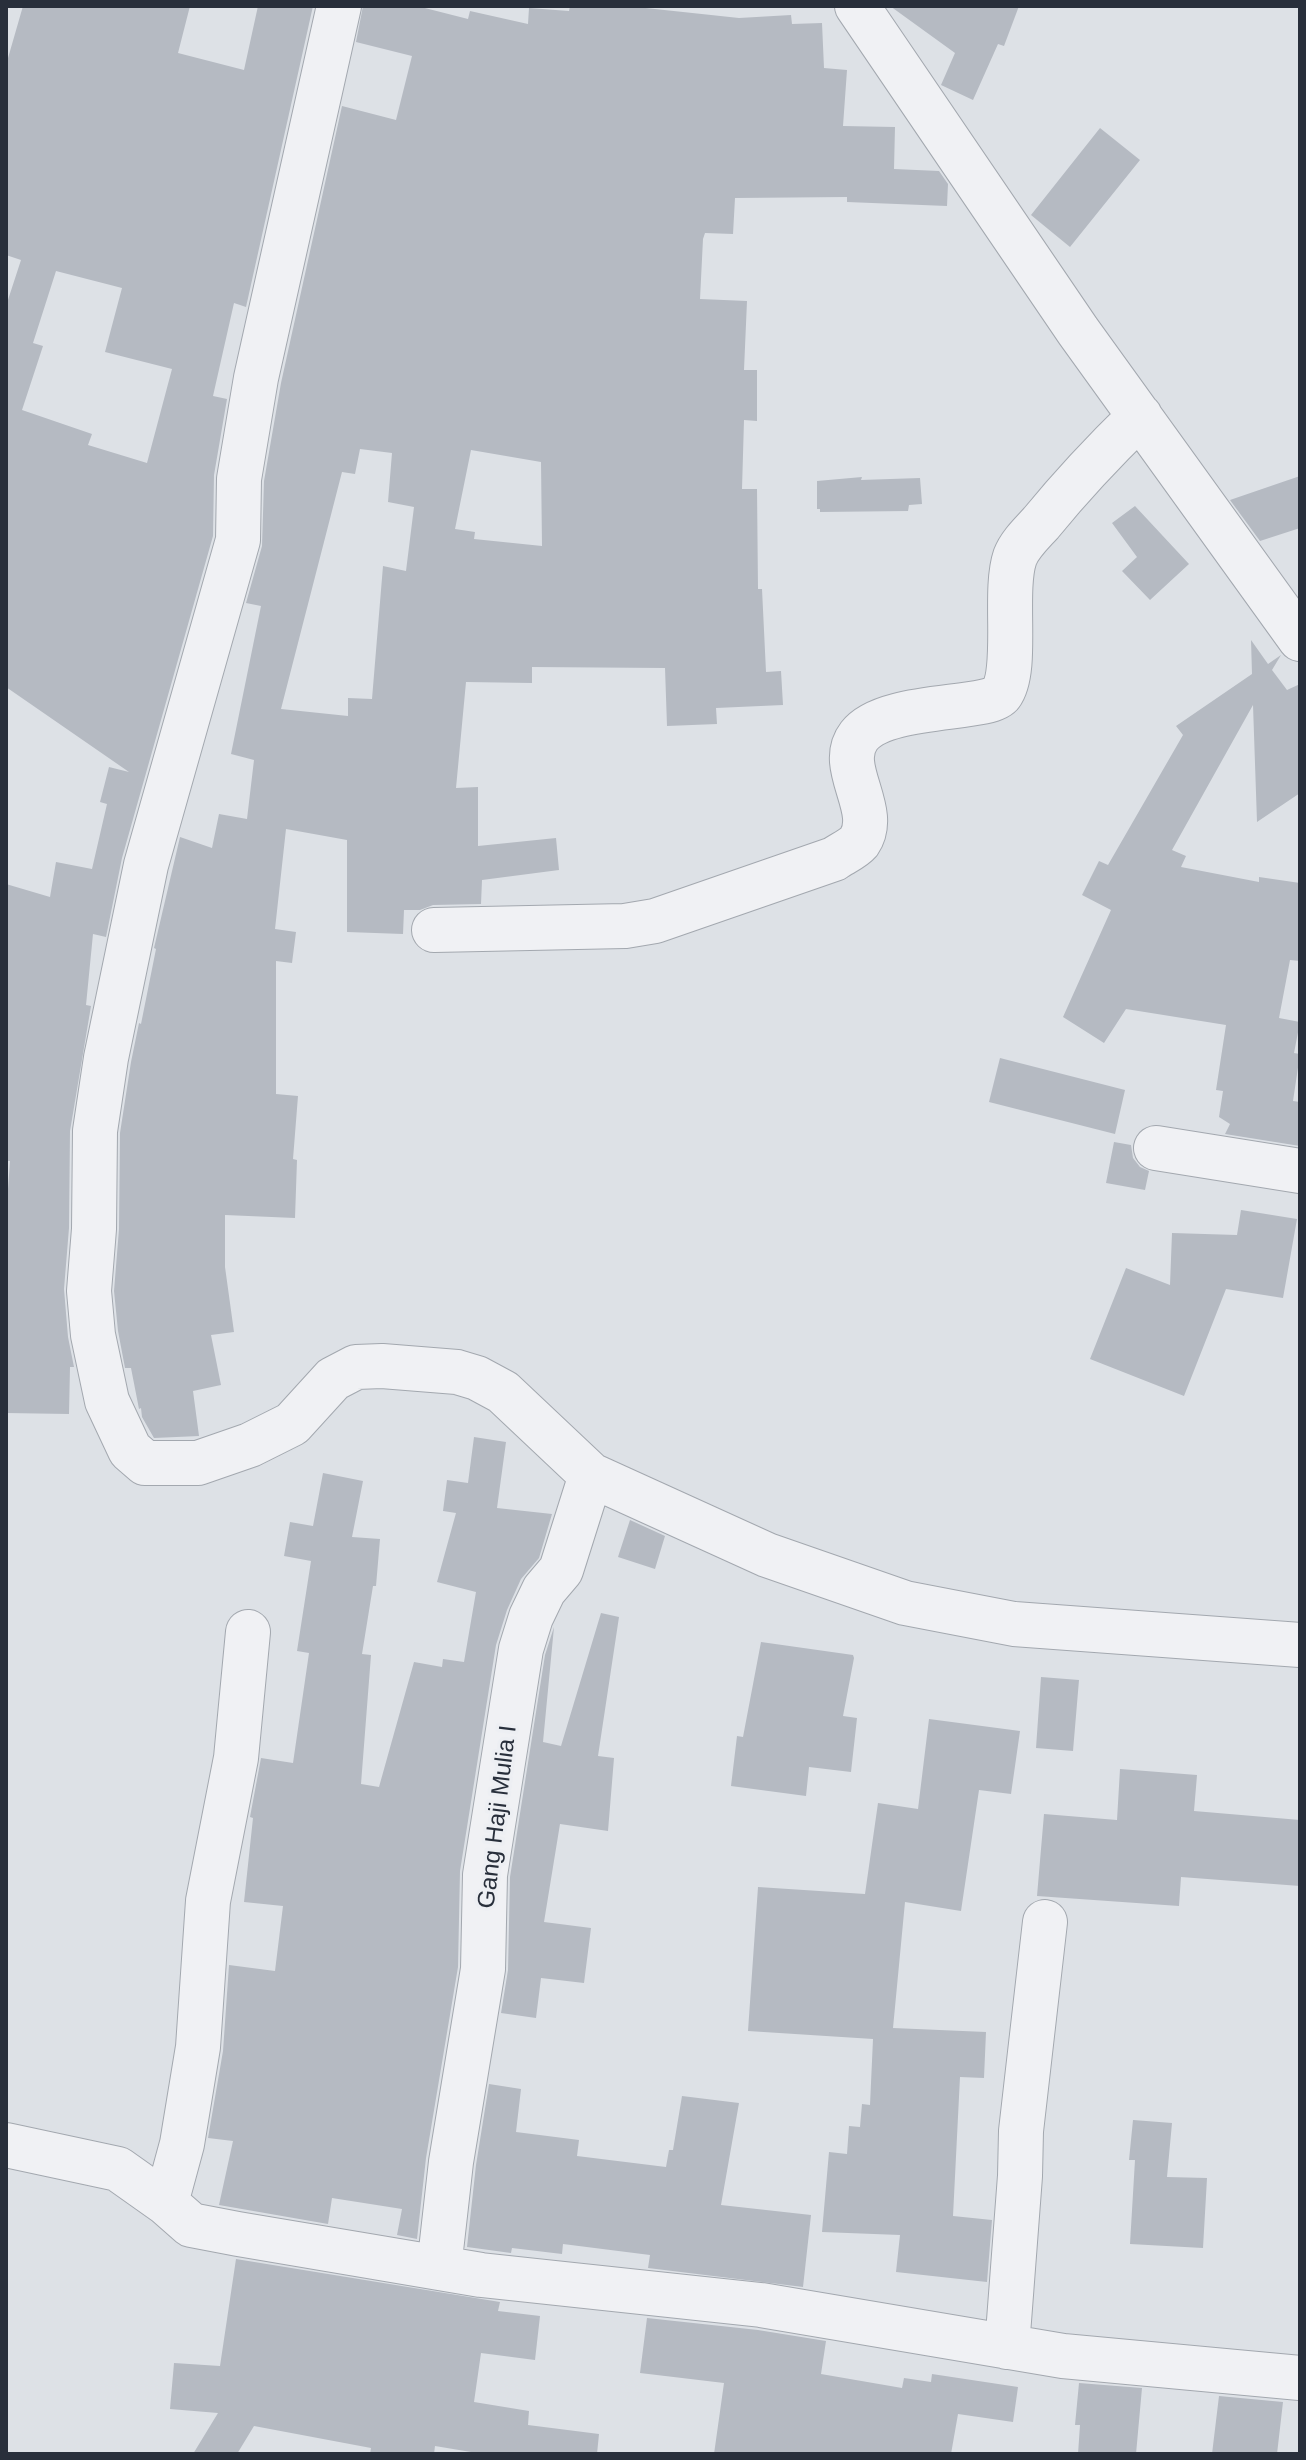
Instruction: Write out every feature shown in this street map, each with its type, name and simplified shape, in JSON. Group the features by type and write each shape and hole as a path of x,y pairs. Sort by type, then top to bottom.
{"street":[{"path":"339,6 256,378 239,479 238,540 146,865 106,1058 95,1131 94,1229 89,1291 93,1335 107,1401 130,1450 145,1463 198,1463 250,1445 292,1424 333,1379 356,1367 457,1372 477,1378 503,1392 591,1475 767,1555 905,1603 1014,1624 1300,1645"},
{"path":"847,8 1300,639"},
{"path":"434,930 625,926 655,921 834,859 856,845 861,840 864,815 852,756 859,736 888,719 933,707 987,703 1001,694 1008,679 1010,582 1016,555 1076,480 1140,416"},
{"path":"1156,1148 1300,1171"},
{"name":"Gang Haji Mulia I","path":"439,2268 451,2162 483,1969 485,1875 521,1649 544,1590 561,1570 591,1475"},
{"path":"166,2203 177,2169 198,2047 208,1901 236,1758 248,1632"},
{"path":"1007,2347 1021,2131 1045,1922"},
{"path":"6,2145 118,2169 191,2225 481,2275 761,2305 1063,2356 1300,2378"}],"building":[{"path":"23,6 190,6 178,53 244,70 258,6 313,6 246,307 234,303 213,396 227,399 214,475 213,536 122,858 106,937 93,934 86,1005 91,1006 70,1131 69,1228 64,1289 74,1367 70,1367 69,1414 6,1413 6,1217 10,1161 6,1161 6,884 50,897 56,862 92,869 107,804 100,802 109,767 129,772 6,687 6,306 21,260 6,255 6,65","holes":["56,271 122,288 105,352 172,369 147,463 88,445 92,434 22,410 43,346 33,343"]},
{"path":"363,6 417,6 468,19 470,11 528,24 529,8 569,11 570,6 627,6 739,18 791,15 792,24 822,23 824,68 847,70 843,126 895,127 894,169 939,171 948,184 947,206 847,202 847,197 735,198 733,234 705,233 703,239 700,299 747,301 744,370 757,370 757,421 744,420 742,489 757,489 758,589 762,589 766,672 781,671 783,705 716,708 717,724 667,726 665,668 532,667 532,683 466,682 456,788 478,787 478,846 556,838 559,870 482,880 481,904 433,905 420,910 404,910 403,934 347,932 347,840 286,829 275,929 296,932 292,963 276,961 276,1094 298,1096 293,1159 297,1160 295,1218 225,1215 225,1267 234,1332 211,1335 221,1385 193,1391 199,1436 154,1438 139,1409 131,1368 125,1368 118,1331 114,1291 119,1229 120,1133 154,948 180,837 212,848 219,814 247,819 254,760 231,754 261,606 246,603 262,546 264,481 281,383 342,106 396,120 412,56 356,42","holes":["360,449 392,453 388,502 414,507 406,571 383,566 372,699 348,698 348,716 281,709 342,472 355,474","471,450 541,462 542,546 474,539 475,532 455,529"]},
{"path":"890,6 1019,6 1004,46 998,44 973,100 941,85 955,53"},
{"path":"1100,128 1140,160 1070,247 1031,215"},
{"path":"1300,476 1300,528 1260,541 1230,500"},
{"path":"862,477 861,480 920,478 922,504 909,505 908,511 820,512 817,509 817,481"},
{"path":"1135,506 1189,564 1150,600 1122,571 1137,557 1112,523"},
{"path":"1251,640 1268,664 1281,655 1272,670 1287,690 1300,684 1300,793 1257,822 1253,705 1172,850 1186,856 1181,867 1259,882 1259,877 1300,883 1300,961 1290,960 1279,1018 1300,1022 1294,1053 1300,1054 1293,1101 1300,1102 1300,1146 1225,1134 1230,1124 1219,1117 1223,1091 1216,1090 1226,1025 1126,1009 1104,1043 1063,1017 1111,910 1082,895 1099,861 1108,865 1183,735 1176,726 1252,674"},
{"path":"1000,1058 1125,1090 1115,1134 989,1102"},
{"path":"1114,1142 1131,1145 1133,1158 1140,1167 1149,1171 1145,1190 1106,1183"},
{"path":"1241,1210 1297,1219 1283,1298 1226,1289 1184,1396 1090,1359 1126,1268 1170,1285 1172,1233 1237,1235"},
{"path":"474,1437 506,1442 497,1508 552,1514 539,1558 521,1579 496,1645 460,1871 458,1967 426,2158 417,2239 397,2235 402,2209 332,2198 328,2224 219,2205 233,2141 208,2138 223,2051 229,1965 275,1971 283,1906 244,1902 253,1818 250,1817 261,1758 293,1763 309,1653 297,1651 311,1561 284,1556 290,1522 313,1526 323,1473 363,1481 352,1537 380,1539 376,1586 373,1586 362,1654 371,1655 361,1784 379,1787 414,1662 442,1667 443,1659 464,1662 476,1592 437,1582 456,1513 443,1511 447,1480 468,1483"},
{"path":"630,1520 665,1536 655,1569 618,1557"},
{"path":"601,1613 619,1617 598,1756 614,1758 608,1831 560,1824 544,1922 591,1928 584,1983 541,1978 536,2018 501,2013 508,1970 510,1877 545,1655 554,1627 543,1742 561,1746"},
{"path":"761,1642 853,1655 854,1658 843,1716 857,1718 851,1772 809,1767 806,1796 731,1786 737,1736 743,1737"},
{"path":"1041,1677 1079,1680 1073,1751 1036,1748"},
{"path":"929,1719 1020,1731 1011,1794 979,1790 961,1911 905,1902 893,2028 986,2032 984,2078 960,2077 953,2216 992,2220 987,2282 896,2272 900,2235 822,2232 829,2152 847,2154 849,2126 860,2127 862,2104 870,2105 873,2039 748,2031 758,1887 865,1894 878,1803 918,1809"},
{"path":"1120,1769 1197,1775 1194,1811 1300,1820 1300,1886 1181,1877 1179,1906 1037,1896 1044,1814 1117,1820"},
{"path":"489,2084 521,2089 516,2132 579,2140 577,2156 666,2167 669,2150 673,2150 682,2096 739,2103 721,2205 811,2215 803,2287 648,2268 650,2255 563,2244 562,2254 512,2248 511,2253 467,2247"},
{"path":"1133,2120 1172,2123 1167,2177 1207,2178 1203,2248 1130,2244 1135,2160 1129,2160"},
{"path":"236,2259 500,2302 498,2311 540,2316 535,2360 481,2353 474,2402 529,2411 528,2425 599,2434 597,2454 483,2454 435,2446 434,2454 370,2454 371,2448 254,2426 237,2454 193,2454 218,2413 170,2409 174,2363 220,2366"},
{"path":"647,2318 826,2341 821,2374 902,2388 904,2378 931,2382 932,2374 1018,2387 1013,2422 958,2414 951,2454 714,2454 724,2383 640,2373"},
{"path":"1079,2383 1142,2388 1136,2454 1078,2454 1080,2425 1075,2425"},
{"path":"1219,2396 1283,2402 1277,2454 1212,2454"}]}
